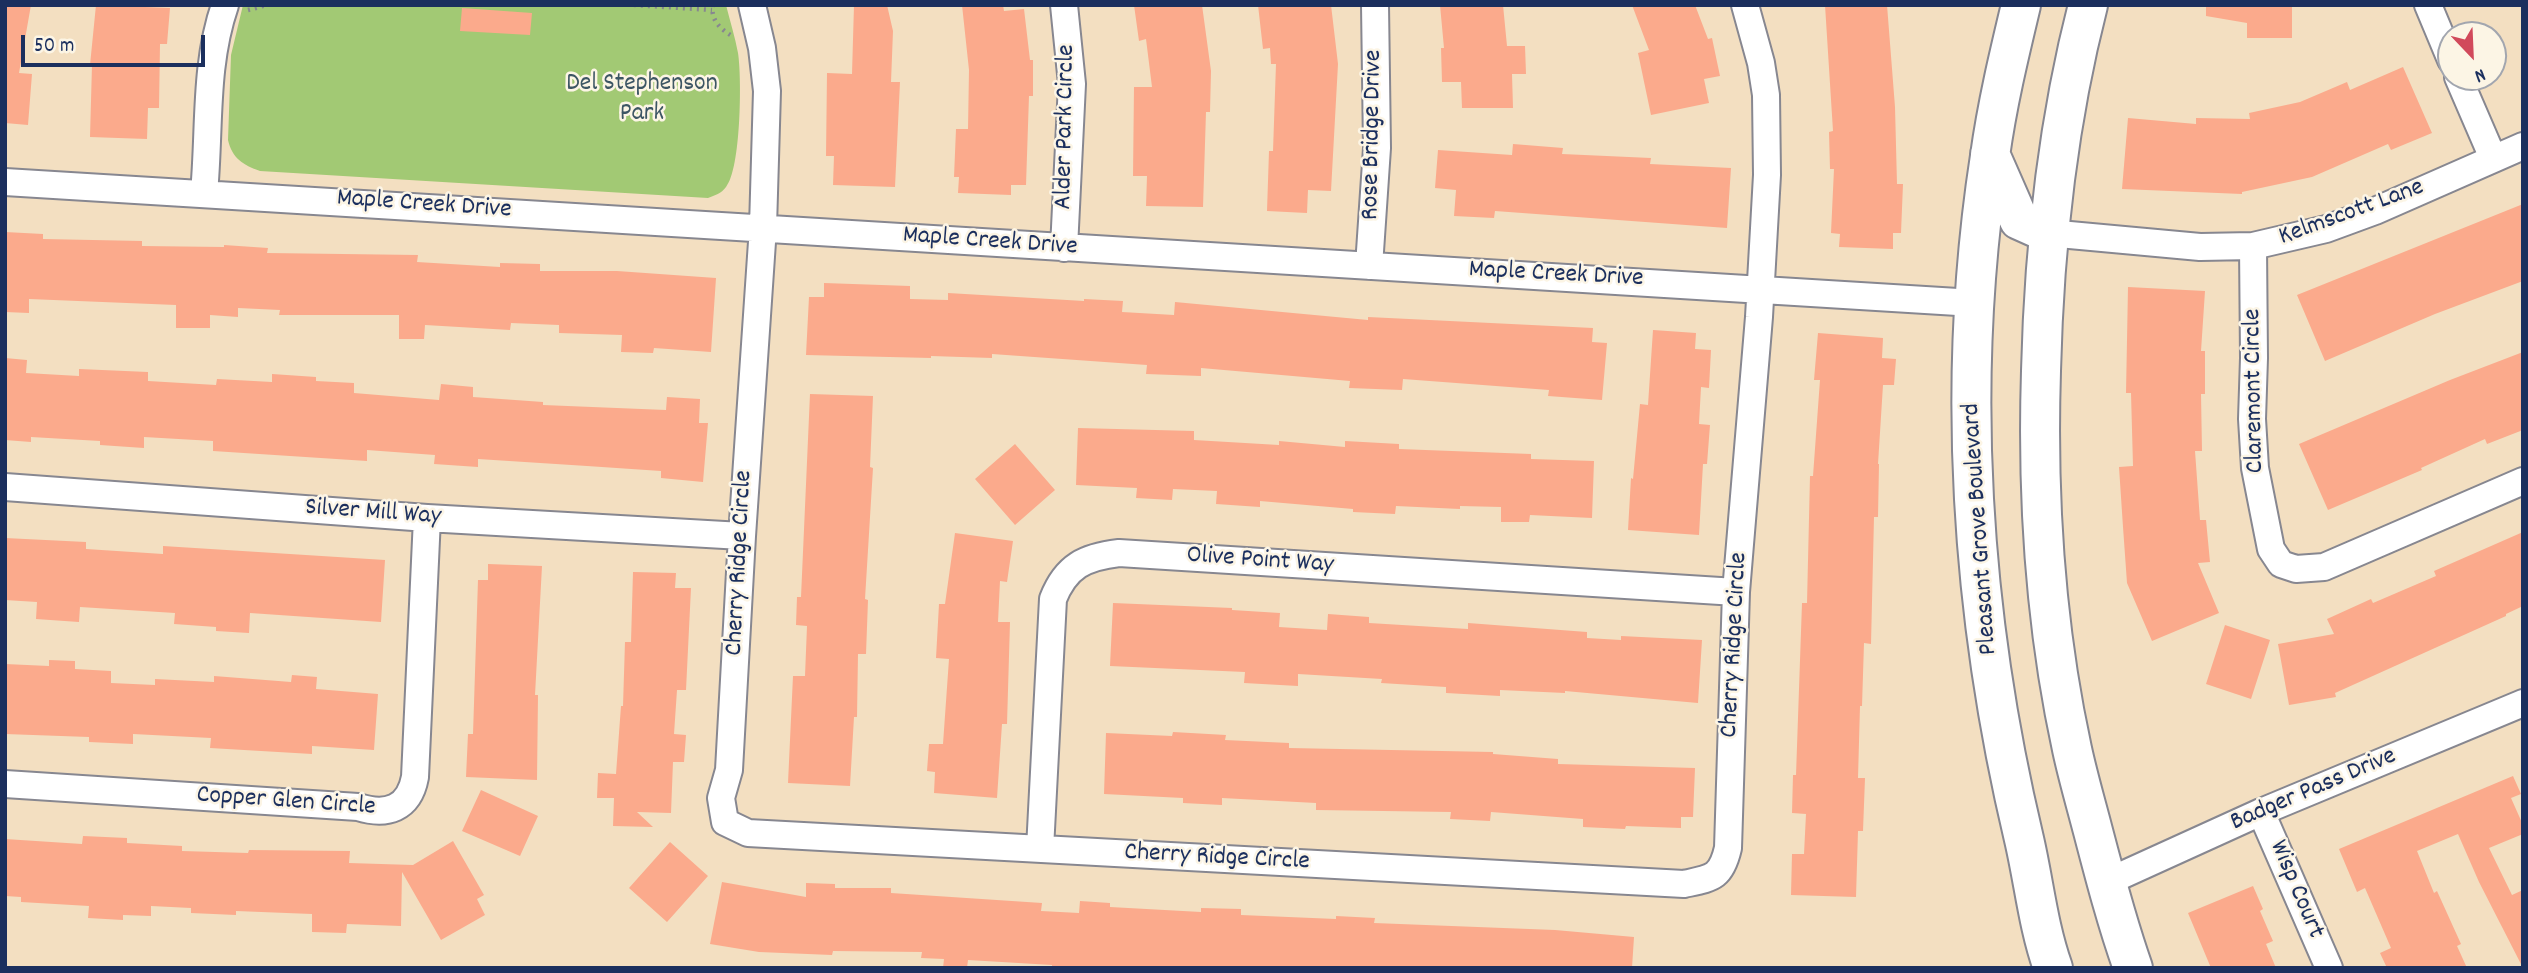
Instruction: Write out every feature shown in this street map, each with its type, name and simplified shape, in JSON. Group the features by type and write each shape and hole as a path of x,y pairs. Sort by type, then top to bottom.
{"main road":[{"name":"Pleasant Grove Boulevard","path":"2021,5 1990,154 1974,303 1971,437 1976,533 1991,666 2006,764 2035,884 2043,940 2053,968"},
{"path":"2088,5 2063,111 2048,233 2042,316 2039,429 2041,524 2055,653 2072,749 2133,968"},
{"path":"1990,154 2019,220 2048,233"}],"street":[{"path":"204,193 212,51 225,5"},
{"name":"Cherry Ridge Circle","path":"752,5 762,48 767,91 763,227 729,770 721,798 725,822 748,833 1684,884 1709,879 1724,867 1728,848 1737,592 1760,288 1768,127 1761,64 1745,5"},
{"name":"Alder Park Circle","path":"1064,5 1072,84 1064,248"},
{"name":"Rose Bridge Drive","path":"1369,266 1377,148 1375,5"},
{"path":"2428,5 2437,27"},
{"path":"2464,91 2493,158"},
{"name":"Kelmscott Lane","path":"2048,233 2200,247 2253,246 2326,229 2375,211 2523,146"},
{"name":"Maple Creek Drive","path":"5,182 1974,303"},
{"name":"Claremont Circle","path":"2253,246 2252,419 2255,468 2271,549 2281,565 2296,569 2325,567 2523,481"},
{"name":"Silver Mill Way","path":"5,487 427,518 742,536"},
{"name":"Copper Glen Circle","path":"5,784 389,811 403,802 412,789 415,777 427,518"},
{"name":"Olive Point Way","path":"1040,849 1054,600 1059,583 1068,572 1099,555 1119,553 1737,592"},
{"name":"Badger Pass Drive","path":"2105,874 2523,703"},
{"name":"Wisp Court","path":"2261,812 2329,968"}],"path":[{"path":"634,5 712,10"}],"green space":[{"name":"Del Stephenson Park","path":"243,5 726,5 738,53 740,82 739,123 731,177 722,191 708,198 260,171 239,160 232,152 228,140 231,55"}],"building":[{"path":"5,5 31,5 19,73 32,74 28,125 5,123"},
{"path":"96,5 170,8 167,44 160,44 159,108 148,108 147,139 90,137 90,65"},
{"path":"854,5 887,5 893,31 891,82 900,82 895,187 833,185 834,156 826,156 827,73 852,74"},
{"path":"962,5 1003,5 1004,11 1024,9 1030,60 1033,60 1033,96 1029,96 1026,185 1011,185 1011,195 958,193 959,177 954,177 956,129 968,129 969,70"},
{"path":"1134,5 1202,5 1211,71 1210,112 1206,112 1203,207 1146,206 1147,176 1133,176 1134,87 1152,87 1146,39 1139,41"},
{"path":"1258,5 1331,5 1338,64 1331,191 1308,190 1307,213 1267,211 1269,151 1273,151 1276,64 1271,64 1270,48 1263,49"},
{"path":"1440,5 1503,5 1507,46 1525,46 1526,74 1512,74 1513,108 1462,108 1461,82 1442,82 1441,48 1444,48"},
{"path":"1632,5 1695,5 1708,39 1712,38 1720,76 1704,79 1709,103 1651,115 1638,53 1649,50"},
{"path":"1825,5 1887,5 1895,107 1897,184 1903,184 1901,233 1893,233 1893,249 1839,247 1840,234 1831,233 1834,169 1830,169 1829,132 1833,131"},
{"path":"2206,5 2292,5 2292,38 2247,38 2247,23 2206,16"},
{"path":"462,8 532,13 530,35 460,31"},
{"path":"2403,67 2432,133 2391,150 2388,144 2312,177 2242,194 2122,189 2128,118 2196,124 2196,118 2250,119 2249,113 2300,102 2347,82 2350,90"},
{"path":"1513,144 1563,148 1562,154 1651,158 1650,164 1731,168 1727,228 1495,211 1494,218 1454,216 1456,190 1435,188 1438,150 1512,155"},
{"path":"2523,204 2523,281 2435,314 2325,361 2297,295"},
{"path":"5,232 43,234 43,239 142,241 142,246 224,245 268,248 267,253 418,255 417,262 500,267 500,263 540,264 540,271 617,271 716,278 711,352 654,348 653,353 621,352 622,335 559,333 559,325 511,323 510,330 425,325 424,339 399,339 399,315 279,315 280,310 238,308 238,317 210,315 210,328 176,328 176,305 29,299 29,313 5,312"},
{"path":"824,283 910,286 910,299 948,300 948,293 1123,301 1122,312 1174,315 1175,302 1368,320 1368,317 1593,328 1592,342 1607,343 1602,400 1548,396 1549,390 1403,379 1402,390 1349,388 1350,381 1201,368 1201,376 1146,374 1147,365 992,354 992,358 806,355 809,297 824,297"},
{"path":"2128,287 2205,291 2201,351 2205,351 2205,394 2201,394 2202,451 2195,451 2200,520 2206,520 2210,562 2198,563 2219,613 2152,641 2127,583 2123,527 2119,467 2133,466 2131,393 2126,393"},
{"path":"1653,330 1696,333 1695,349 1711,350 1709,388 1701,387 1699,424 1710,425 1707,464 1703,464 1699,535 1628,530 1640,404 1648,405"},
{"path":"1818,333 1883,338 1882,358 1896,359 1894,385 1883,385 1878,517 1874,517 1871,644 1864,643 1860,706 1858,778 1865,778 1863,831 1858,831 1856,897 1791,895 1792,854 1804,854 1806,814 1792,813 1793,775 1796,775 1802,603 1807,603 1810,476 1813,476 1820,380 1814,380"},
{"path":"2523,352 2523,430 2487,444 2485,439 2421,468 2422,470 2328,510 2299,444"},
{"path":"5,358 27,360 26,373 79,376 79,369 148,372 148,381 216,385 217,379 272,382 272,374 316,377 316,381 354,383 354,393 439,400 441,384 473,387 473,397 543,402 543,405 666,410 667,397 700,399 699,423 708,423 703,482 661,478 661,471 587,466 478,459 478,467 434,464 435,455 367,450 367,461 213,451 213,441 144,437 144,448 100,445 100,441 31,437 31,442 5,440"},
{"path":"810,394 873,396 870,467 873,468 865,599 868,600 866,654 858,654 857,717 854,717 850,786 788,783 793,676 805,676 807,626 796,625 797,597 801,597"},
{"path":"1078,428 1194,431 1194,440 1279,445 1279,441 1345,447 1345,441 1399,444 1399,449 1531,454 1531,459 1594,461 1592,518 1530,515 1529,522 1501,522 1501,507 1460,506 1460,509 1396,506 1395,514 1260,501 1260,507 1216,504 1217,491 1173,489 1172,500 1136,498 1137,488 1076,485"},
{"path":"1015,444 1055,490 1015,525 975,479"},
{"path":"2523,532 2523,606 2335,693 2336,697 2289,705 2278,644 2334,634 2327,619 2371,599 2373,603 2436,576 2434,571"},
{"path":"955,533 1013,541 1007,582 1000,581 998,622 1010,622 1007,724 1002,724 997,798 934,793 935,772 927,771 929,744 943,744 949,659 936,658 939,604 945,604"},
{"path":"5,538 86,542 86,549 163,554 163,546 385,560 381,622 250,613 249,633 174,624 175,613 80,607 79,622 36,619 37,602 5,600"},
{"path":"488,564 542,566 535,695 538,695 537,780 466,777 468,734 473,734 478,580 488,580"},
{"path":"633,572 676,573 675,588 691,588 686,690 677,690 674,734 686,735 684,762 673,762 671,813 637,812 653,827 613,826 614,798 597,798 598,773 616,774 623,706 625,642 631,642"},
{"path":"1113,603 1232,608 1280,613 1279,627 1327,630 1328,614 1369,617 1369,623 1468,629 1468,623 1587,632 1587,638 1621,640 1621,636 1702,640 1698,703 1565,691 1500,690 1500,696 1446,693 1446,687 1381,683 1382,679 1298,674 1298,686 1244,683 1245,672 1110,666"},
{"path":"2225,625 2270,640 2251,699 2206,684"},
{"path":"49,660 75,661 75,669 111,671 111,683 155,685 155,679 214,682 214,676 291,682 292,675 317,677 316,689 378,694 374,750 312,746 312,754 210,748 211,738 133,734 133,744 89,742 89,737 5,734 5,664 49,666"},
{"path":"1173,732 1226,735 1225,740 1289,743 1289,748 1493,752 1558,759 1558,764 1695,768 1693,817 1681,817 1681,828 1626,826 1625,829 1583,827 1583,819 1491,812 1490,821 1450,819 1451,812 1316,810 1316,803 1222,798 1222,805 1183,803 1183,798 1104,794 1106,733 1172,736"},
{"path":"2513,776 2521,794 2511,798 2523,825 2523,834 2489,848 2512,895 2523,890 2523,968 2458,834 2417,851 2434,893 2437,891 2461,944 2457,946 2467,968 2387,968 2380,953 2391,948 2365,888 2357,892 2339,849"},
{"path":"481,790 538,816 520,856 462,831"},
{"path":"83,836 127,838 127,843 182,846 182,851 350,851 349,863 413,865 453,841 484,895 477,899 485,915 441,940 402,872 401,926 347,924 346,933 312,932 312,914 236,911 236,915 191,913 191,908 151,906 151,916 123,915 123,920 88,918 89,906 21,902 21,897 5,896 5,839 82,844"},
{"path":"670,842 708,876 667,922 629,888"},
{"path":"722,882 806,897 806,883 835,884 835,888 891,888 891,893 1042,903 1041,911 1079,913 1080,901 1110,903 1110,907 1201,912 1201,908 1241,909 1241,915 1375,918 1374,923 1555,930 1634,937 1632,968 1052,968 1052,965 968,960 967,968 943,968 944,959 921,958 922,952 833,951 832,955 759,952 710,944"},
{"path":"2253,886 2273,941 2266,944 2276,968 2211,968 2188,913"}]}
